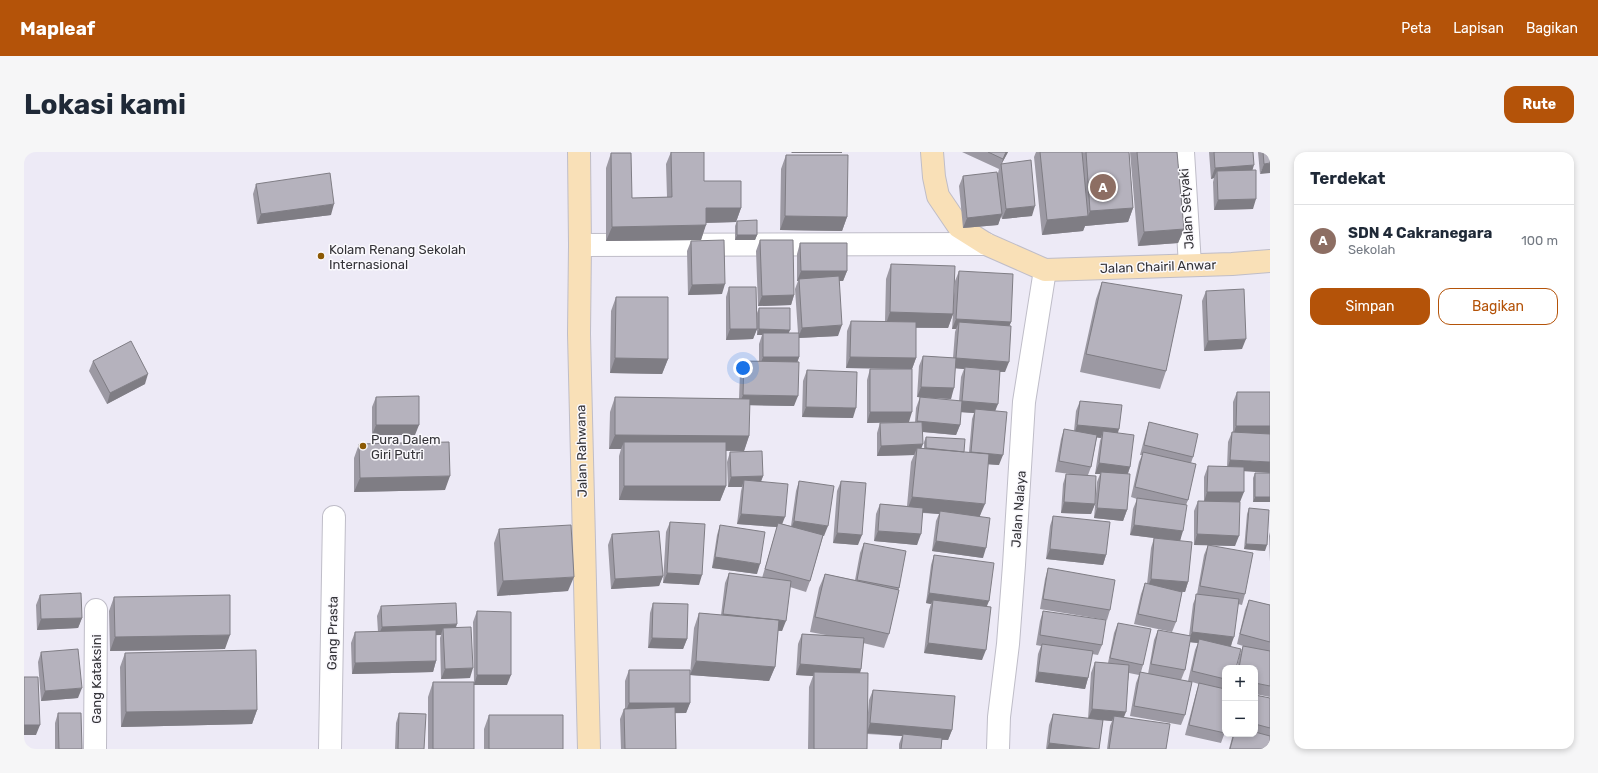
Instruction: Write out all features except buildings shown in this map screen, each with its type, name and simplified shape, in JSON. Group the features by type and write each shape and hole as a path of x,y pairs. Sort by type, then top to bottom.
{"street":[{"name":"Jalan Rahwana","path":"579,152 579,334 589,749"},
{"path":"932,152 934,177 938,196 960,227 986,244 1045,270"},
{"name":"Jalan Setyaki","path":"1182,152 1190,265"},
{"path":"580,245 986,244"},
{"name":"Jalan Chairil Anwar","path":"1045,270 1232,264 1270,261"},
{"name":"Jalan Nalaya","path":"998,749 999,717 1008,644 1013,580 1024,402 1045,270"},
{"name":"Gang Prasta","path":"330,749 334,517"},
{"name":"Gang Kataksini","path":"95,749 96,610"}],"place":[{"name":"SDN 4 Cakranegara","path":"1103,187"},
{"name":"Kolam Renang Sekolah Internasional","path":"321,256"},
{"name":"Pura Dalem Giri Putri","path":"363,446"}]}
